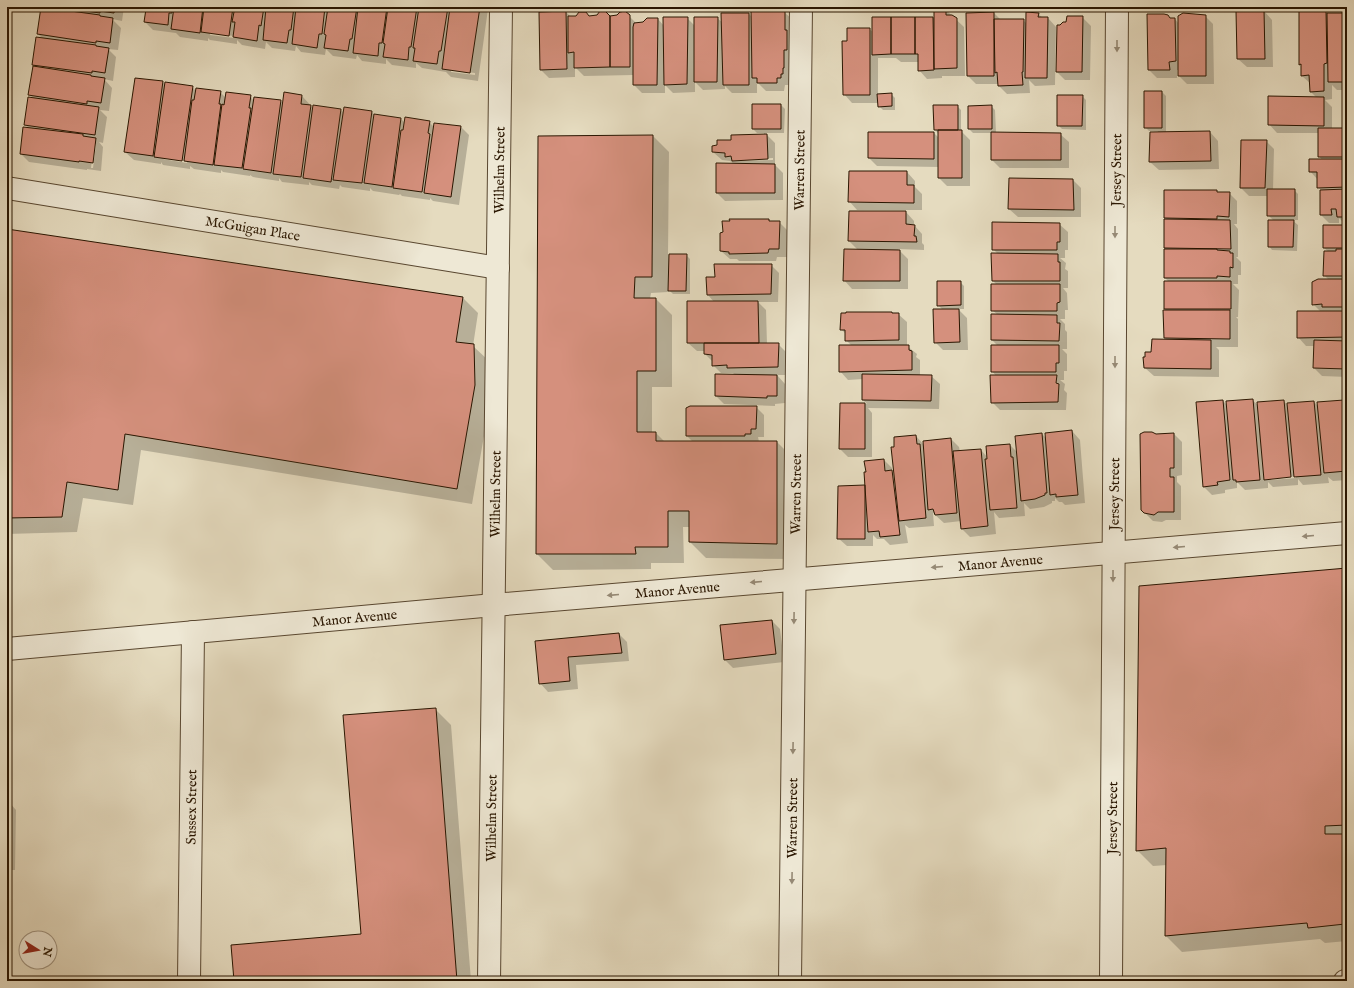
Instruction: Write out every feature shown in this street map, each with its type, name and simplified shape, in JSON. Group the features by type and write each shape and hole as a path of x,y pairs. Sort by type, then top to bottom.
{"street":[{"name":"Wilhelm Street","path":"489,981 501,7"},
{"name":"Warren Street","path":"790,981 801,7"},
{"name":"Jersey Street","path":"1111,981 1117,7"},
{"name":"McGuigan Place","path":"7,188 498,268"},
{"name":"Manor Avenue","path":"7,649 494,605 1347,532"},
{"name":"Sussex Street","path":"189,981 192,632"}],"building":[{"path":"41,7 113,18 110,43 96,41 96,43 37,34"},
{"path":"57,7 115,7 114,13 100,11 100,13"},
{"path":"144,7 172,7 172,13 169,13 168,25 144,22 146,9 144,9"},
{"path":"174,7 203,7 200,33 171,29"},
{"path":"204,7 233,7 229,36 201,32"},
{"path":"235,7 264,7 261,26 259,25 257,41 233,37 235,22 232,22"},
{"path":"266,7 294,7 291,30 289,30 287,43 263,40"},
{"path":"296,7 325,7 322,34 319,34 317,48 292,44"},
{"path":"328,7 357,7 352,39 350,39 348,51 324,48 326,35 324,34"},
{"path":"358,7 387,7 382,43 379,43 378,56 353,53"},
{"path":"388,7 417,7 408,60 383,57 385,44 383,43"},
{"path":"419,7 448,7 441,51 439,51 437,64 413,61 415,48 413,48"},
{"path":"450,7 480,7 470,73 442,69"},
{"path":"751,9 779,9 779,11 785,11 787,50 784,50 783,74 781,74 781,78 777,78 777,83 757,83 757,78 752,78"},
{"path":"934,9 946,9 946,15 952,15 957,18 957,68 934,69"},
{"path":"1264,10 1265,59 1237,59 1236,11"},
{"path":"566,11 567,69 540,70 539,12"},
{"path":"600,11 605,11 610,16 610,67 574,68 574,52 568,53 568,16 576,16 579,12 586,12 589,16 597,15"},
{"path":"625,11 630,15 630,67 610,67 610,16 617,15 620,12"},
{"path":"1299,11 1326,11 1327,63 1324,64 1324,91 1310,92 1309,75 1301,76 1301,64 1299,65"},
{"path":"994,12 994,76 967,76 966,13"},
{"path":"1026,12 1039,13 1038,17 1048,17 1047,78 1025,78"},
{"path":"721,13 749,13 749,85 723,85"},
{"path":"1183,13 1206,15 1206,76 1178,76 1178,16"},
{"path":"1327,13 1347,13 1347,82 1328,82"},
{"path":"1147,14 1164,14 1168,15 1170,18 1175,18 1176,61 1169,62 1170,70 1148,70"},
{"path":"1067,16 1083,16 1082,72 1056,72 1057,25 1066,22"},
{"path":"663,17 688,17 687,84 664,85"},
{"path":"694,17 718,17 717,82 694,82"},
{"path":"872,17 891,17 891,54 872,55"},
{"path":"891,17 915,17 915,54 891,54"},
{"path":"915,17 933,17 934,70 918,71 918,54 915,54"},
{"path":"647,18 658,18 657,85 633,85 633,27 634,23 643,22"},
{"path":"994,19 1024,19 1023,85 998,86 997,72 995,73"},
{"path":"847,28 870,28 870,95 843,95 842,41 847,41"},
{"path":"36,37 109,48 105,73 92,71 92,73 32,65"},
{"path":"33,66 105,78 101,103 87,101 87,104 28,95"},
{"path":"135,78 163,81 153,156 124,152"},
{"path":"165,82 193,86 182,161 154,157"},
{"path":"196,88 221,91 219,104 221,104 213,165 184,161 192,100 194,100"},
{"path":"1144,91 1162,91 1162,128 1144,128"},
{"path":"226,92 251,95 249,108 251,108 242,168 214,165 222,104 224,105"},
{"path":"284,92 302,95 301,104 311,105 301,177 273,174"},
{"path":"892,93 892,106 878,107 877,94"},
{"path":"1057,95 1083,95 1082,126 1057,126"},
{"path":"1268,96 1324,97 1324,126 1268,125"},
{"path":"28,97 99,107 95,135 24,125"},
{"path":"254,97 281,100 271,173 243,169"},
{"path":"752,104 781,104 781,129 752,129"},
{"path":"313,105 341,109 331,182 303,178"},
{"path":"933,105 958,105 958,130 934,130"},
{"path":"992,105 992,129 968,129 968,106"},
{"path":"344,107 372,111 362,183 333,180"},
{"path":"374,114 401,118 392,187 364,183"},
{"path":"405,117 430,121 428,133 430,134 422,192 393,188 401,130 403,130"},
{"path":"434,123 461,126 451,197 424,193"},
{"path":"23,127 83,134 83,136 96,138 93,163 20,154"},
{"path":"1318,128 1347,128 1347,157 1318,157"},
{"path":"938,130 962,130 962,178 938,178"},
{"path":"1210,131 1211,161 1149,162 1150,132"},
{"path":"868,132 934,132 934,159 868,158"},
{"path":"991,132 1061,133 1061,160 991,160"},
{"path":"767,134 768,159 732,161 731,156 725,157 725,153 712,152 712,146 717,145 717,140 731,140 731,135"},
{"path":"653,135 652,277 635,277 634,298 656,298 656,371 637,371 637,432 656,432 656,441 777,441 777,544 689,542 689,511 668,511 668,547 635,547 636,554 536,554 538,136"},
{"path":"1241,140 1267,140 1265,188 1240,188"},
{"path":"1309,159 1347,159 1347,187 1317,188 1317,172 1309,172"},
{"path":"716,163 775,164 775,193 716,193"},
{"path":"849,171 907,171 907,185 914,185 914,203 848,202"},
{"path":"1009,178 1073,179 1074,210 1008,209"},
{"path":"1267,189 1295,189 1295,216 1267,216"},
{"path":"1347,189 1347,217 1337,217 1336,209 1331,209 1332,215 1320,215 1320,190"},
{"path":"1164,190 1217,190 1217,192 1230,192 1229,217 1217,216 1217,219 1164,218"},
{"path":"849,211 906,211 906,224 915,225 914,236 916,236 917,242 848,241"},
{"path":"729,219 769,219 769,221 780,221 779,249 769,249 768,253 729,254 729,252 720,251 720,233 723,232 722,221 730,221"},
{"path":"1164,219 1230,220 1231,249 1164,248"},
{"path":"1268,220 1294,220 1293,247 1268,247"},
{"path":"992,222 1060,223 1060,242 1057,242 1057,250 992,250"},
{"path":"1323,225 1347,225 1347,248 1323,248"},
{"path":"7,229 463,297 456,342 474,344 475,385 457,489 125,434 118,490 67,482 62,517 7,518"},
{"path":"844,249 900,250 900,281 843,281"},
{"path":"1164,249 1217,249 1230,251 1230,253 1233,253 1233,268 1230,267 1230,277 1164,278"},
{"path":"1336,249 1347,249 1347,276 1323,276 1324,251 1336,251"},
{"path":"991,253 1058,254 1058,262 1060,262 1060,281 992,281"},
{"path":"669,254 687,254 686,291 668,291"},
{"path":"714,264 772,264 771,294 707,295 706,277 715,277"},
{"path":"1318,279 1347,279 1347,307 1322,307 1322,304 1312,305 1312,282"},
{"path":"937,281 961,281 961,305 937,306"},
{"path":"1164,281 1231,281 1231,309 1164,309"},
{"path":"991,284 1060,284 1060,302 1057,303 1057,311 991,311"},
{"path":"687,301 758,301 759,343 687,343"},
{"path":"933,309 959,309 960,342 934,343"},
{"path":"1163,310 1230,310 1230,339 1164,338"},
{"path":"1297,311 1347,311 1347,337 1297,338"},
{"path":"841,313 899,313 899,340 845,341 845,330 840,330"},
{"path":"991,314 1057,315 1057,323 1060,323 1059,341 991,340"},
{"path":"1152,339 1211,340 1211,369 1144,368 1143,357 1145,357 1145,352 1151,352"},
{"path":"1314,340 1347,341 1347,369 1313,368"},
{"path":"704,343 779,343 778,367 727,368 727,365 712,366 712,355 704,354"},
{"path":"839,345 909,345 909,350 912,351 912,370 839,372"},
{"path":"991,345 1059,345 1059,363 1056,363 1056,372 991,372"},
{"path":"715,374 777,375 777,396 767,396 767,398 715,396"},
{"path":"862,374 932,375 931,401 862,400"},
{"path":"990,375 1057,375 1056,383 1059,384 1058,402 991,403"},
{"path":"1253,399 1260,480 1236,482 1236,480 1233,480 1226,401"},
{"path":"1223,400 1230,480 1217,482 1218,485 1203,487 1196,402"},
{"path":"1284,400 1291,477 1264,480 1257,402"},
{"path":"1344,400 1347,432 1347,471 1324,473 1317,402"},
{"path":"1314,401 1321,475 1294,477 1287,403"},
{"path":"840,403 865,403 865,449 839,449"},
{"path":"690,406 757,406 756,429 751,429 751,434 745,434 745,436 686,436 686,408"},
{"path":"1072,430 1078,495 1056,497 1056,494 1050,495 1045,433"},
{"path":"1144,432 1152,432 1156,434 1174,433 1174,468 1170,468 1170,477 1174,477 1174,512 1158,512 1154,515 1144,513 1141,510 1140,434"},
{"path":"1042,433 1047,493 1035,499 1021,501 1015,436"},
{"path":"916,435 917,444 920,444 926,518 899,521 891,447 894,447 894,437"},
{"path":"951,438 957,513 935,515 933,509 928,510 923,441"},
{"path":"1010,444 1011,457 1013,457 1017,508 990,510 985,459 987,459 986,446"},
{"path":"981,449 988,526 961,529 953,451"},
{"path":"884,459 885,471 892,470 900,535 880,537 879,531 868,532 864,472 866,472 864,461"},
{"path":"865,485 865,539 837,539 838,486"},
{"path":"1347,568 1347,825 1325,826 1325,834 1347,834 1347,940 1345,924 1308,928 1307,923 1165,936 1166,848 1136,851 1139,586"},
{"path":"772,620 776,654 724,660 720,625"},
{"path":"619,633 622,653 568,657 570,681 539,684 535,641"},
{"path":"436,708 457,981 234,981 231,945 361,934 343,715"}]}
